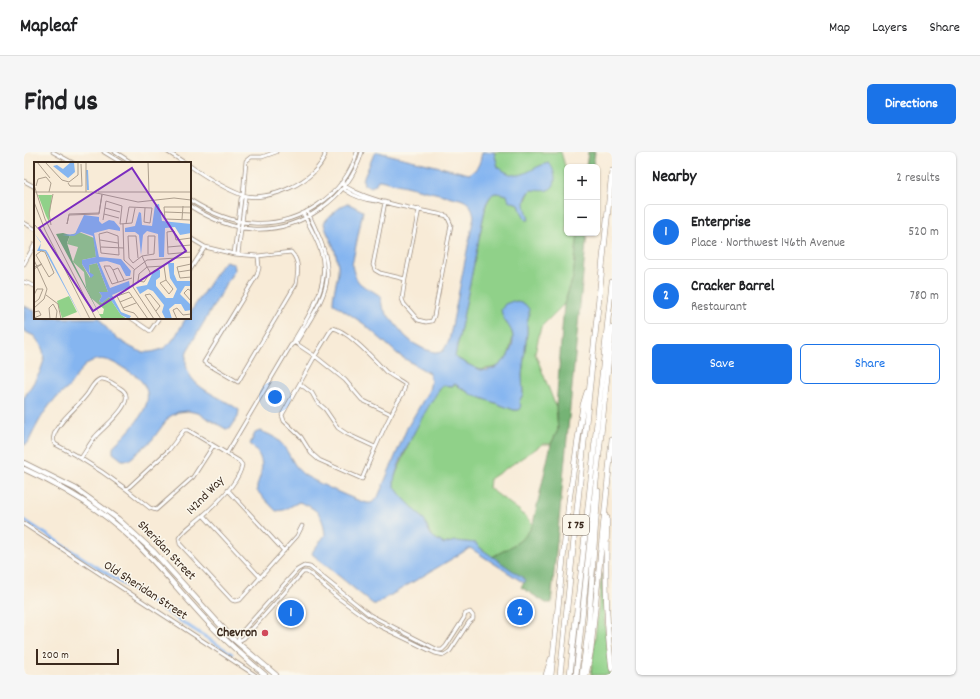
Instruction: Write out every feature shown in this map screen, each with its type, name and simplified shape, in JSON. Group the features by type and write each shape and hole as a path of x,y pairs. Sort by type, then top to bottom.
{"highway":[{"name":"I 75","path":"560,675 612,171"},
{"path":"570,675 612,282"},
{"path":"576,675 612,328"},
{"path":"552,675 553,646 571,486 583,405 591,376"},
{"path":"582,675 588,624 604,432 602,426"},
{"name":"I 75","path":"586,675 591,649 612,439"},
{"path":"609,467 605,581 607,630 612,669"},
{"path":"546,675 553,646"}],"main road":[{"name":"Sheridan Street","path":"24,463 76,489 118,519 154,552 212,617 237,642 276,675"},
{"name":"Sheridan Street","path":"24,469 72,494 97,510 120,528 146,553 232,647 264,675"}],"street":[{"path":"54,152 72,162"},
{"path":"104,152 120,162"},
{"path":"115,152 130,162"},
{"path":"168,152 183,162"},
{"path":"238,254 242,228 241,199 243,195 246,162 251,157 266,156 276,152"},
{"path":"191,201 223,217 241,221 253,223 282,220 305,212 328,198 351,168 357,152"},
{"path":"191,207 202,214 222,223 242,228 271,228 296,222 309,216 332,200 345,186 356,169 362,152"},
{"path":"191,167 219,185 243,195 264,196 282,191 297,184 314,171 323,160 324,153"},
{"path":"24,182 34,187"},
{"path":"341,183 345,186 346,190 355,196 419,209 447,216 450,219 451,225 434,316 432,321 426,322 418,320 404,304 402,299 419,209"},
{"path":"385,202 373,265 375,270 380,273 405,279"},
{"path":"294,342 298,341 321,301 327,281 328,269 322,242 309,216 305,212"},
{"path":"127,489 169,450 184,430 188,430 227,453 294,342 317,299 324,280 324,267 320,248 305,218 305,212"},
{"path":"234,254 238,227 241,221"},
{"path":"24,223 34,228"},
{"path":"191,239 205,247 220,249 234,254 258,256 292,252 296,257 299,272 296,284 238,382 204,362 257,275 259,268 258,256"},
{"path":"24,264 34,246"},
{"path":"191,268 205,247"},
{"path":"24,282 34,286"},
{"path":"132,319 150,331 157,319"},
{"path":"333,328 339,329 362,348 388,373 405,384 405,389 375,447 362,479 319,460 301,438 284,421 282,415 315,356 333,328"},
{"path":"294,342 315,356 345,380 362,400 391,414"},
{"path":"81,458 95,437 117,416 127,400 127,395 124,390 101,379 96,382 84,400 65,418 54,434 53,440 55,444 81,458 127,489 150,508 156,510 193,477 213,446"},
{"path":"300,384 312,393 317,402 338,428 347,434 375,447"},
{"name":"142nd Way","path":"227,453 239,461 242,465 241,470 228,490 204,515 181,534 179,538 180,544 232,600 240,600 260,577"},
{"path":"228,490 284,551"},
{"path":"204,515 260,577 297,536 302,526"},
{"name":"Old Sheridan Street","path":"24,524 255,675"},
{"path":"237,642 240,634 297,570 304,566 310,567 370,614 438,652"},
{"path":"232,647 244,638 303,572 307,572 337,597 373,623 444,655 450,651 469,622 473,619 472,613 467,612 465,614 446,646 438,652"}],"green space":[{"path":"494,152 561,152 564,164 564,236 578,236 573,278 564,304 541,327 535,353 556,407 558,430 551,444 543,444 490,479 489,488 520,511 533,524 521,540 492,557 476,543 455,541 444,544 434,538 420,515 398,492 394,483 396,473 419,422 437,393 444,385 452,386 455,384 471,394 514,410 519,410 519,402 523,394 522,375 529,315 505,322 511,328 513,337 508,357 497,367 479,370 455,357 486,205 492,195 499,193 507,195 509,201 519,204 527,214 524,205 528,195 531,190 542,190 549,163 519,175 513,175 498,167"},
{"path":"588,152 595,152 593,164 586,164"},
{"path":"578,236 587,236 551,603 546,603 521,587 526,580 492,557 521,540 533,524 551,444 558,430 556,407 564,304 573,278"},
{"path":"602,573 610,675 591,675"}],"water":[{"path":"378,152 469,174 480,162 482,152 494,152 498,167 513,175 524,174 541,165 549,163 553,168 555,180 553,187 543,191 531,190 526,198 525,204 529,220 526,220 519,204 509,201 507,195 496,193 490,197 486,204 455,357 480,370 493,369 498,366 503,362 510,351 513,338 513,334 501,310 505,304 513,301 525,304 529,309 529,315 522,375 523,394 519,402 521,405 519,410 514,410 471,394 455,384 452,386 443,385 431,403 406,449 395,475 394,483 398,492 420,515 434,538 444,544 455,541 476,543 483,550 526,580 524,583 470,548 376,604 373,604 312,554 325,535 323,522 315,510 299,502 284,510 276,511 257,491 262,464 258,453 250,444 255,433 260,431 279,441 299,470 307,477 355,499 368,503 372,502 378,497 407,428 429,390 431,381 429,373 400,356 364,324 333,303 338,275 338,265 334,248 324,223 334,212 347,203 363,211 352,265 354,273 359,283 381,297 382,306 386,313 405,336 413,343 424,349 438,353 443,351 449,341 474,216 472,210 468,203 460,199 380,180 378,180 375,185 371,187 364,185 363,180 374,154"},
{"path":"226,261 234,264 235,269 187,351 186,363 189,373 194,381 202,388 239,410 238,417 230,429 226,429 198,413 188,411 178,412 169,417 152,440 129,460 122,460 113,453 113,448 133,426 142,413 146,405 147,393 143,383 130,372 107,360 98,360 85,365 69,387 53,401 39,421 28,443 24,445 24,398 40,372 44,360 43,351 40,344 34,336 24,331 24,306 34,311 34,319 101,319 112,334 118,339 137,350 143,352 154,352 168,345 174,339 185,319 191,319 191,311 222,264"}],"waterway":[{"path":"24,520 232,654"}],"place":[{"name":"Cracker Barrel","path":"520,612"},
{"name":"Enterprise","path":"291,613"},
{"name":"Chevron","path":"265,633"}]}
